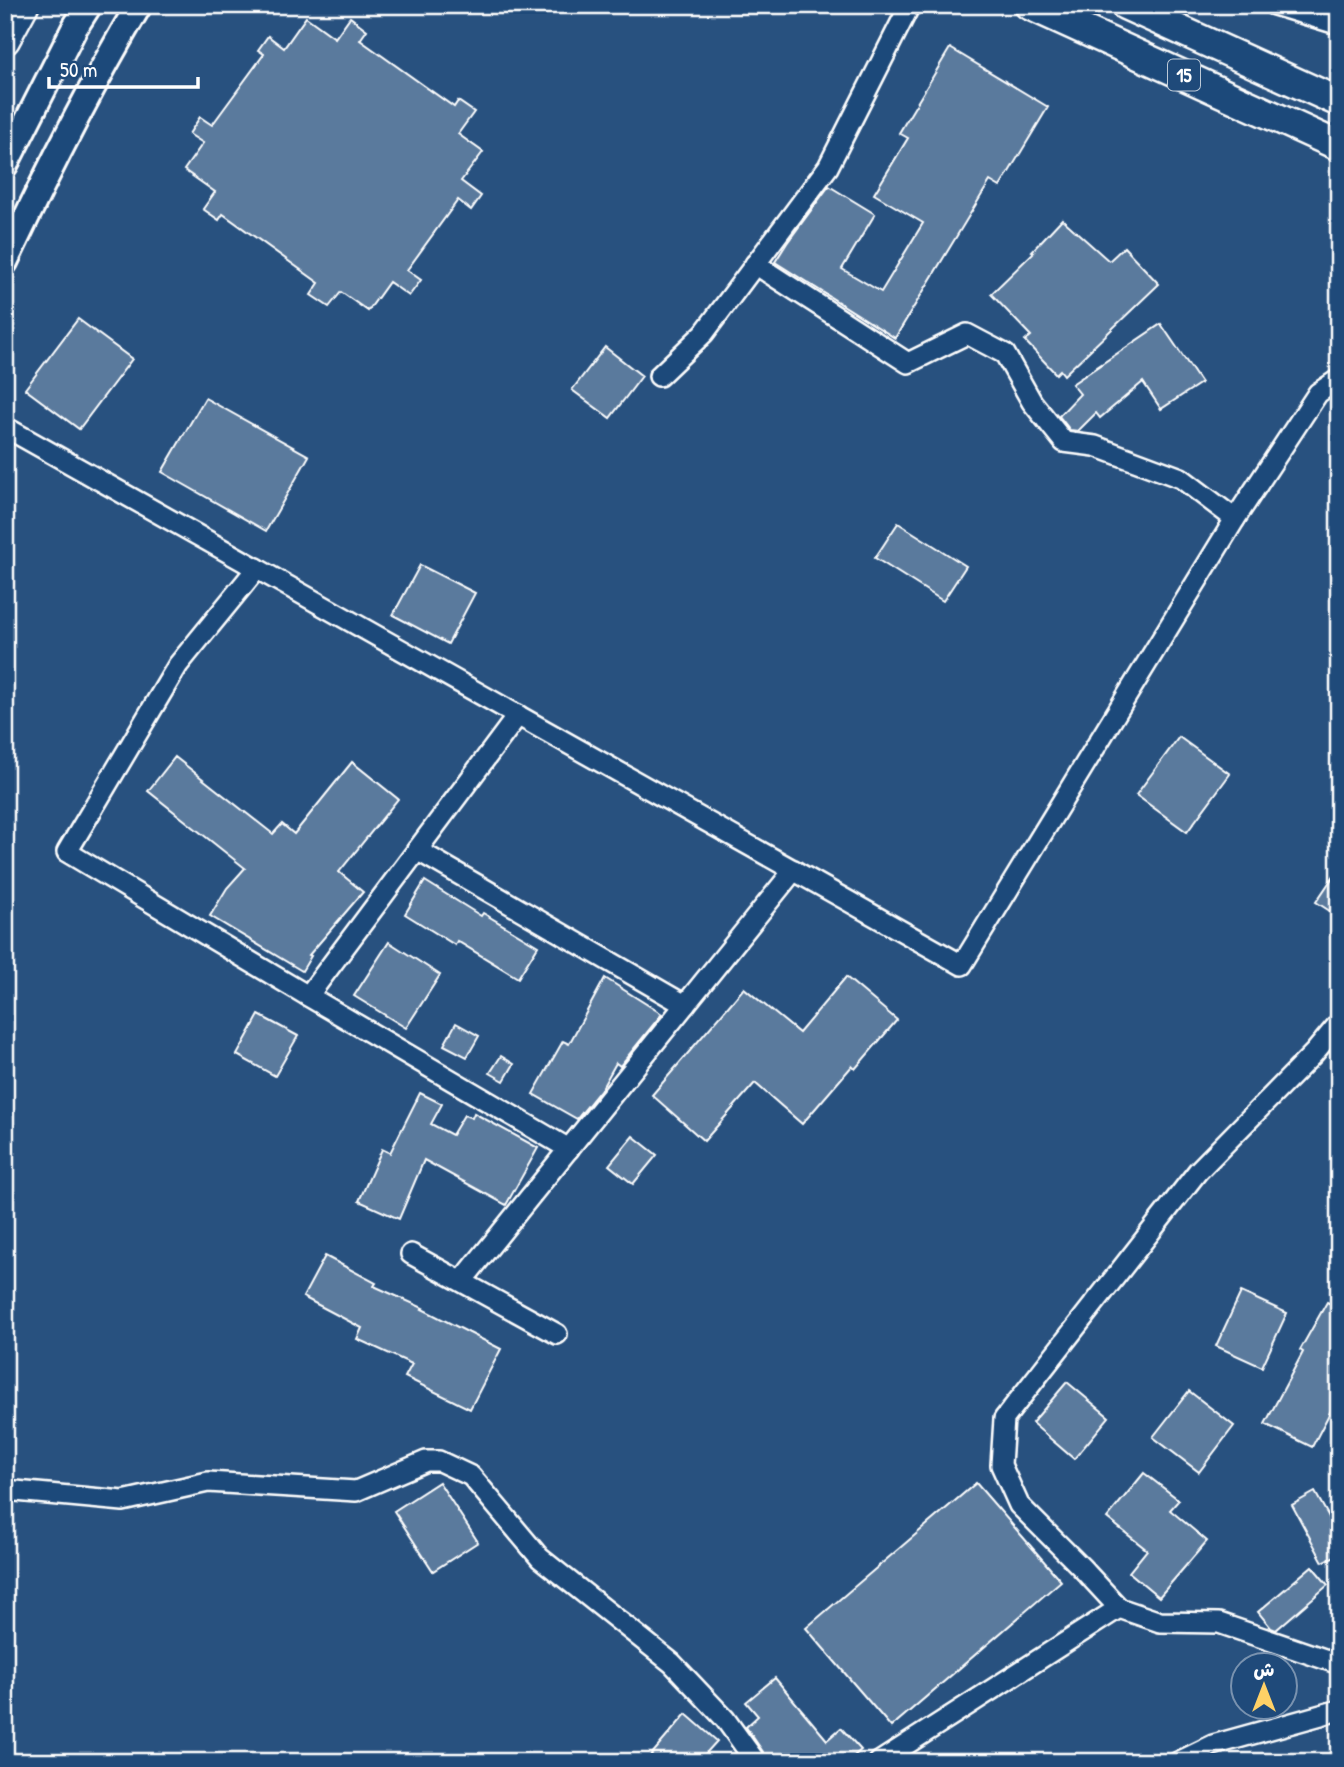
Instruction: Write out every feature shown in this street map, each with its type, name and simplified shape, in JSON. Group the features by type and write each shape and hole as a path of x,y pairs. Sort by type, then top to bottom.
{"highway":[{"path":"5,40 24,5"},
{"name":"15","path":"1029,5 1339,146"},
{"name":"15","path":"1125,5 1153,11 1339,102"}],"main road":[{"path":"5,165 75,27 89,5"},
{"path":"5,261 48,174 139,5"}],"street":[{"path":"659,376 704,333 828,167 910,5"},
{"path":"1274,5 1339,23"},
{"path":"755,264 908,363 967,334 1005,354 1032,401 1064,442 1094,446 1181,478 1235,519"},
{"path":"5,427 962,965 1235,519 1318,393 1339,379"},
{"path":"257,568 178,665 67,852 569,1149"},
{"path":"308,996 518,715"},
{"path":"417,850 685,1005"},
{"path":"462,1281 794,870"},
{"path":"1339,1023 1314,1053 1198,1171 1004,1419 1000,1465 1019,1505 1119,1608 1160,1622 1219,1623 1339,1664"},
{"path":"411,1254 557,1334"},
{"path":"5,1490 123,1501 208,1482 356,1491 426,1461 439,1461 471,1476 540,1558 672,1663 725,1719 756,1762"},
{"path":"879,1762 1119,1608"},
{"path":"1178,1762 1213,1745 1339,1710"}],"building":[{"path":"306,17 335,38 350,17 367,30 360,40 454,107 458,101 474,112 458,134 483,152 461,181 481,196 471,210 458,200 407,270 421,280 409,296 389,282 368,311 341,292 329,307 311,295 319,283 223,214 219,220 203,209 215,192 184,170 203,143 189,134 200,117 212,125 264,54 258,50 268,36 284,48"},
{"path":"950,48 1048,107 1000,187 990,181 895,338 775,262 829,186 875,214 842,269 881,292 923,223 874,194 908,138 899,133"},
{"path":"1062,219 1109,261 1124,247 1159,284 1064,375 1060,370 1056,374 1025,341 1031,336 991,294 1034,252 1032,251"},
{"path":"78,319 132,359 79,429 25,389"},
{"path":"1161,324 1201,383 1161,409 1143,382 1100,418 1096,413 1078,431 1070,430 1059,416 1080,394 1072,384"},
{"path":"605,347 642,376 610,418 572,390"},
{"path":"205,398 309,456 266,531 162,472"},
{"path":"898,523 966,566 943,601 875,558"},
{"path":"420,565 475,593 448,644 393,615"},
{"path":"1179,737 1230,774 1187,832 1136,795"},
{"path":"175,757 273,834 282,824 294,834 352,762 398,799 339,872 363,892 309,955 311,956 302,971 210,916 227,888 245,868 148,791"},
{"path":"1339,868 1339,917 1316,902"},
{"path":"425,881 481,916 483,913 538,946 518,978 457,941 455,945 405,914"},
{"path":"389,942 440,975 406,1028 354,996"},
{"path":"846,977 897,1020 855,1069 852,1066 802,1124 755,1083 704,1141 652,1095 744,988 799,1033"},
{"path":"605,978 662,1014 620,1066 616,1063 602,1088 577,1119 533,1094 563,1041 569,1044"},
{"path":"259,1015 298,1036 275,1076 237,1055"},
{"path":"456,1023 479,1036 467,1057 444,1045"},
{"path":"501,1056 514,1064 504,1081 490,1073"},
{"path":"420,1093 442,1104 431,1124 452,1135 464,1115 472,1118 474,1113 538,1148 506,1205 424,1160 399,1219 359,1201 382,1149 390,1153"},
{"path":"633,1136 657,1155 633,1184 609,1165"},
{"path":"325,1256 376,1283 374,1286 501,1349 470,1409 405,1377 412,1364 357,1339 362,1328 303,1297"},
{"path":"1241,1292 1287,1313 1262,1367 1216,1346"},
{"path":"1327,1302 1339,1308 1339,1395 1312,1447 1265,1424 1303,1352 1300,1350"},
{"path":"1067,1382 1109,1417 1074,1459 1032,1423"},
{"path":"1189,1391 1234,1426 1199,1472 1153,1437"},
{"path":"1144,1473 1179,1500 1170,1510 1207,1541 1159,1597 1129,1572 1147,1550 1107,1518"},
{"path":"439,1482 478,1542 433,1571 394,1511"},
{"path":"976,1483 1061,1581 891,1727 806,1628"},
{"path":"1315,1492 1339,1535 1339,1554 1323,1562 1292,1505"},
{"path":"1312,1566 1328,1585 1276,1630 1271,1628 1258,1612"},
{"path":"775,1678 827,1740 841,1728 861,1750 847,1762 770,1762 746,1727 758,1716 746,1702"},
{"path":"686,1714 717,1741 698,1762 645,1762"}]}
